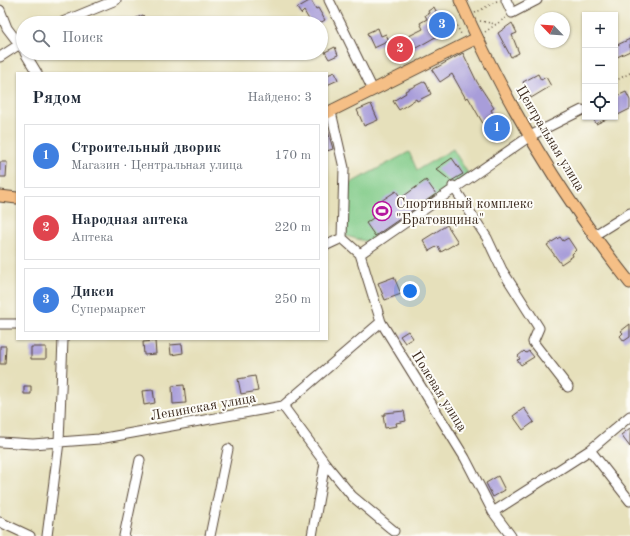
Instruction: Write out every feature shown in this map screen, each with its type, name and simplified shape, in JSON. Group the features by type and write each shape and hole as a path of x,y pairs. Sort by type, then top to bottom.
{"main road":[{"name":"Центральная улица","path":"460,0 480,35 530,136 593,236 630,283"},
{"path":"329,112 480,35"},
{"path":"0,196 16,198"}],"street":[{"path":"77,16 116,0"},
{"path":"329,0 373,90"},
{"path":"506,0 512,14 537,0"},
{"path":"0,10 7,28 16,38"},
{"path":"0,57 16,48"},
{"path":"29,60 36,72"},
{"path":"342,238 360,254 453,187 530,136 582,110"},
{"path":"329,112 344,168 342,238"},
{"path":"453,187 487,238 502,270 539,328 533,342 568,387"},
{"path":"593,236 630,213"},
{"path":"328,245 342,238"},
{"name":"Полевая улица","path":"360,254 381,322 465,458 493,512 511,536"},
{"path":"381,322 284,406 325,463 352,496 394,531"},
{"path":"0,324 16,324"},
{"path":"47,536 59,442 63,340"},
{"name":"Ленинская улица","path":"0,442 33,444 99,439 284,406"},
{"path":"493,512 590,450 630,416"},
{"path":"210,536 228,449"},
{"path":"590,450 630,501"},
{"path":"124,536 140,460"},
{"path":"312,536 325,463"},
{"path":"0,522 30,536"}],"path":[{"path":"475,13 497,1"},
{"path":"478,20 496,24"},
{"path":"480,35 501,21"},
{"path":"456,22 466,43"},
{"path":"618,79 630,73"}],"green space":[{"name":"Спортивный комплекс \"Братовщина\"","path":"453,149 469,175 372,243 346,236 347,185 409,152 417,170"}],"building":[{"path":"311,0 316,9 318,8 323,16 307,16 304,11 301,14 297,8"},
{"path":"434,7 446,31 402,56 395,43 423,29 420,23 427,19 425,15"},
{"path":"512,23 517,33 512,35 519,53 511,57 498,33"},
{"path":"378,28 381,36 386,34 389,41 374,48 367,33"},
{"path":"630,39 630,51 618,57 618,45"},
{"path":"335,47 338,55 329,59 328,50"},
{"path":"463,53 477,82 494,108 491,110 506,136 494,143 468,97 466,99 452,74 440,82 432,70"},
{"path":"335,72 338,80 328,85 328,75"},
{"path":"538,74 541,80 546,77 551,86 531,98 523,82"},
{"path":"425,81 431,94 417,101 416,99 399,110 393,101 406,93 405,91"},
{"path":"626,92 630,100 630,109 618,115 618,103 618,96"},
{"path":"371,104 378,120 364,126 357,110"},
{"path":"594,120 605,120 596,124"},
{"path":"328,132 333,149 328,151"},
{"path":"452,158 463,174 451,181 436,169"},
{"path":"0,162 7,162 6,177 0,177"},
{"path":"426,180 436,194 375,236 366,223 386,209 381,201 396,191 401,198"},
{"path":"447,225 458,242 441,252 438,246 429,251 423,240"},
{"path":"560,237 563,241 568,238 576,250 572,254 573,256 561,264 547,245"},
{"path":"394,277 401,294 385,300 378,283"},
{"path":"630,324 630,337 624,341 620,336 623,333 621,331"},
{"path":"408,331 413,338 405,343 400,336"},
{"path":"155,341 156,354 144,355 143,342"},
{"path":"182,344 183,353 171,355 170,345"},
{"path":"0,346 6,346 5,364 0,364"},
{"path":"31,347 46,347 46,359 31,359"},
{"path":"524,351 526,353 529,351 534,357 521,365 517,360 520,359 518,356"},
{"path":"255,376 258,391 241,394 238,379"},
{"path":"184,385 186,403 173,404 172,386"},
{"path":"24,386 31,386 31,394 24,394"},
{"path":"153,390 155,403 144,405 142,391"},
{"path":"524,408 534,422 523,430 513,416"},
{"path":"404,411 406,421 396,423 397,426 385,428 383,415 385,415 385,413"},
{"path":"630,428 630,447 621,435"},
{"path":"498,476 505,490 493,497 486,483"}],"place":[{"name":"Дикси","path":"442,25"},
{"name":"Народная аптека","path":"400,49"},
{"name":"Строительный дворик","path":"497,128"},
{"name":"Спортивный комплекс \"Братовщина\"","path":"382,211"}]}
